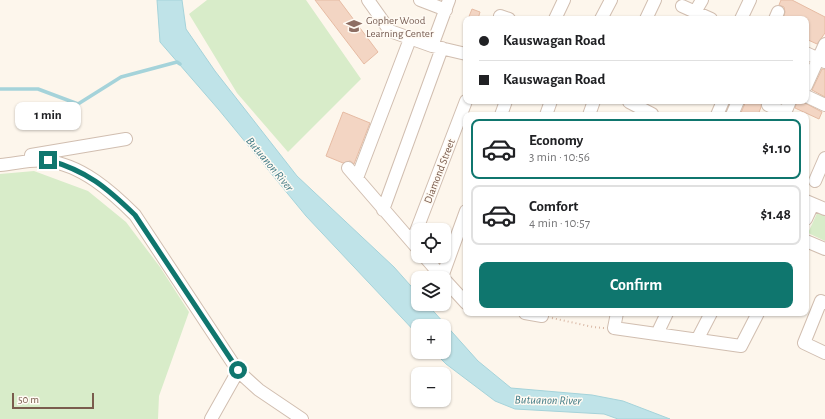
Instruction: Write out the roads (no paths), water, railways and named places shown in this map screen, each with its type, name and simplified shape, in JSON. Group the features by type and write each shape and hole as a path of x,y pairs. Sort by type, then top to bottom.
{"street":[{"path":"368,0 390,31 410,39 463,53"},
{"path":"384,210 437,47 447,5 420,0"},
{"path":"557,16 564,0"},
{"path":"603,16 611,0"},
{"path":"647,16 655,0"},
{"path":"695,12 702,0"},
{"path":"742,16 750,0"},
{"path":"682,6 704,16"},
{"path":"357,178 410,39"},
{"path":"809,77 822,61 825,44"},
{"path":"809,55 822,61"},
{"path":"809,97 825,105"},
{"name":"Diamond Street","path":"423,223 465,104"},
{"path":"633,104 648,112"},
{"path":"768,105 783,112"},
{"path":"17,164 31,155 126,139"},
{"path":"0,165 17,164 36,160 48,160 64,165 93,179 114,195 135,215 238,370 264,394 302,419"},
{"path":"814,181 825,160"},
{"path":"348,168 411,240"},
{"path":"810,202 825,209"},
{"path":"445,271 463,220"},
{"path":"809,241 825,249"},
{"path":"430,263 437,271"},
{"path":"451,287 463,300"},
{"path":"825,302 821,301 804,343 825,352"},
{"path":"657,334 666,316"},
{"path":"697,340 709,316"},
{"path":"617,319 657,334 741,346 756,316"},
{"path":"211,419 238,370"}],"water":[{"name":"Butuanon River","path":"157,0 182,0 186,29 215,71 297,176 394,267 411,286 411,311 433,311 440,319 411,319 411,328 306,216 219,110 160,42"},
{"name":"Butuanon River","path":"451,331 478,361 511,388 592,395 623,401 670,419 618,419 604,414 515,409 495,401 441,359 451,359"}],"waterway":[{"path":"0,89 38,89 78,104 121,77 177,62 180,64"}],"place":[{"name":"Gopher Wood Learning Center","path":"354,26"}]}
